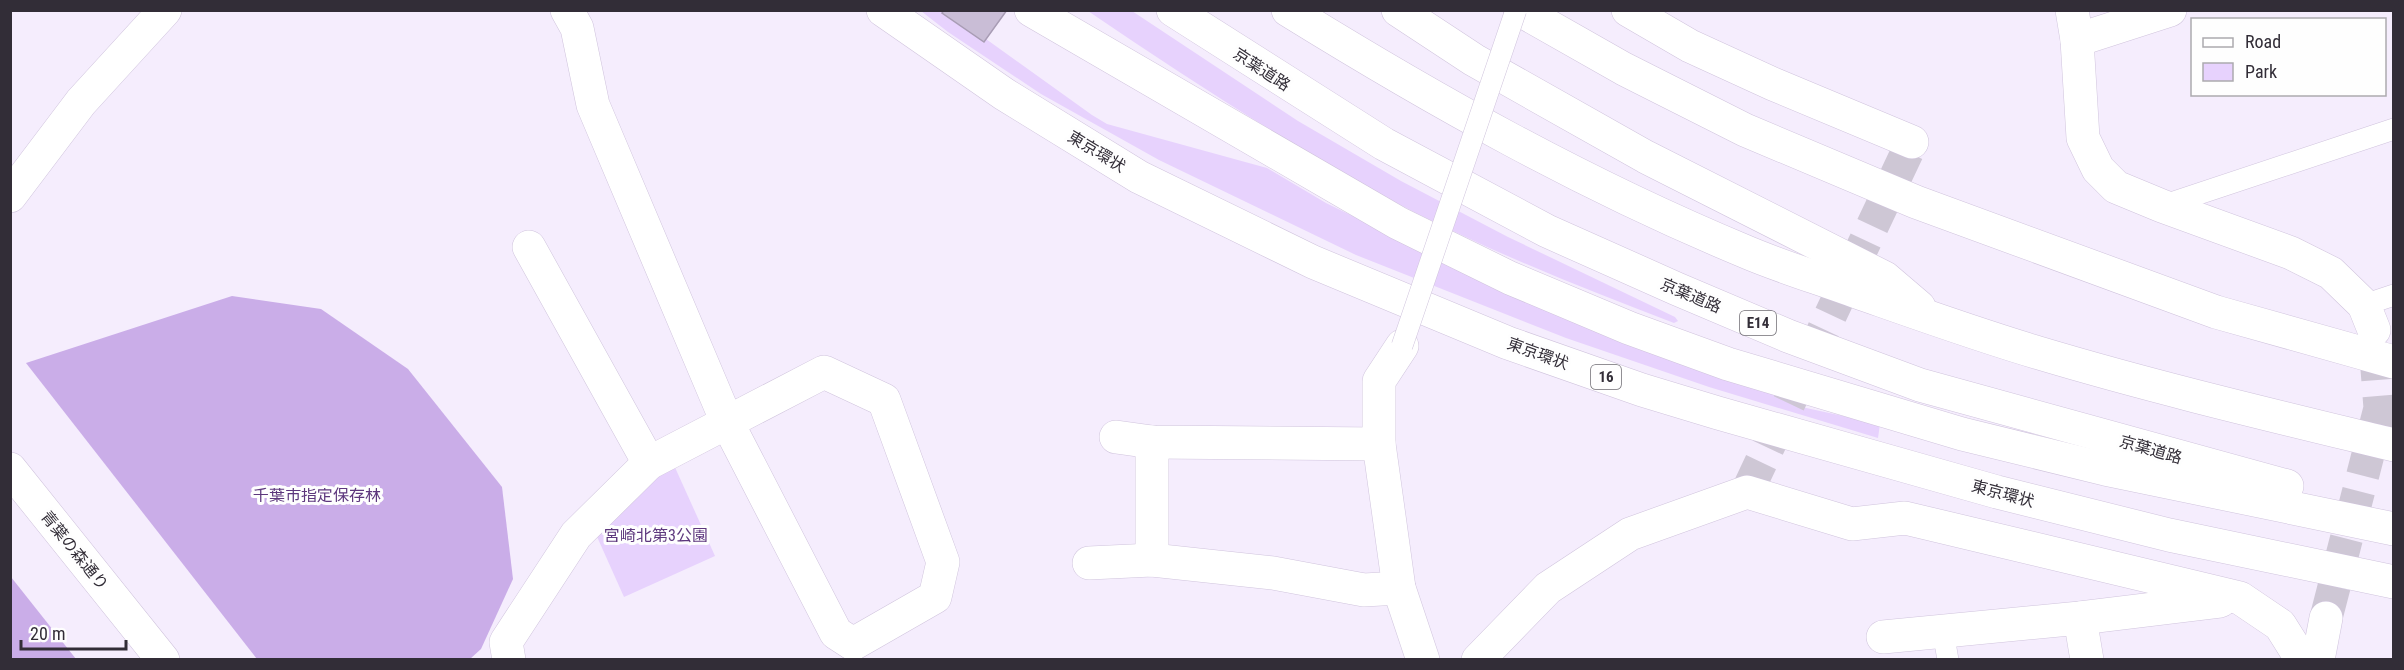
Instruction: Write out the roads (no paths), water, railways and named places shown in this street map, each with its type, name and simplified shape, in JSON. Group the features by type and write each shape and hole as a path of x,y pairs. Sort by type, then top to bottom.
{"main road":[{"path":"10,196 81,102 165,10"},
{"path":"509,660 507,642 576,535 649,463 727,422 824,372 884,400 943,562 935,597 853,644 836,633 727,422 593,105 577,28 567,10"},
{"name":"東京環状","path":"883,10 1004,94 1139,177 1313,262 1508,343 1675,400 1850,452 1997,492 2169,535 2394,582"},
{"path":"1031,10 1398,222 1510,278 1629,328 1728,364 1962,434 2104,469 2394,529"},
{"name":"京葉道路","path":"1173,10 1322,107 1466,190 1547,231 1788,336 1920,384 2279,484 2394,511"},
{"path":"1288,10 1396,77 1492,131 1665,216 1746,252 1932,319 2038,353 2182,393 2394,445"},
{"path":"1398,10 1474,60 1646,156 1886,278 1932,319"},
{"path":"1518,10 1624,69 1745,130 1916,202 2216,312 2394,362"},
{"path":"1628,10 1690,46 1773,84 1912,142"},
{"path":"2170,10 2075,25 2083,138 2098,169 2116,187 2291,253 2331,273 2377,310"},
{"path":"529,247 649,463"},
{"path":"1402,346 1379,381 1379,444 1399,588 1423,660"},
{"path":"1116,437 1152,442 1379,444"},
{"path":"1152,442 1152,560"},
{"name":"青葉の森通り","path":"10,469 163,660"},
{"path":"1478,660 1548,588 1630,534 1747,492 1852,524 1905,518 2240,598 2280,625 2302,660"},
{"path":"1089,563 1152,560 1273,573 1364,590 1399,588"},
{"path":"1883,637 1946,645 2080,618 2240,598"},
{"path":"2080,618 2086,660"},
{"path":"2318,660 2326,618"}],"lane":[{"path":"1402,346 1518,10"},
{"path":"2162,206 2394,129"}],"tunnel":[{"path":"1747,492 1912,142"},
{"path":"2326,618 2380,408 2374,330"}],"park label":[{"name":"千葉市指定保存林","path":"317,495"},
{"name":"宮崎北第3公園","path":"656,535"}]}
